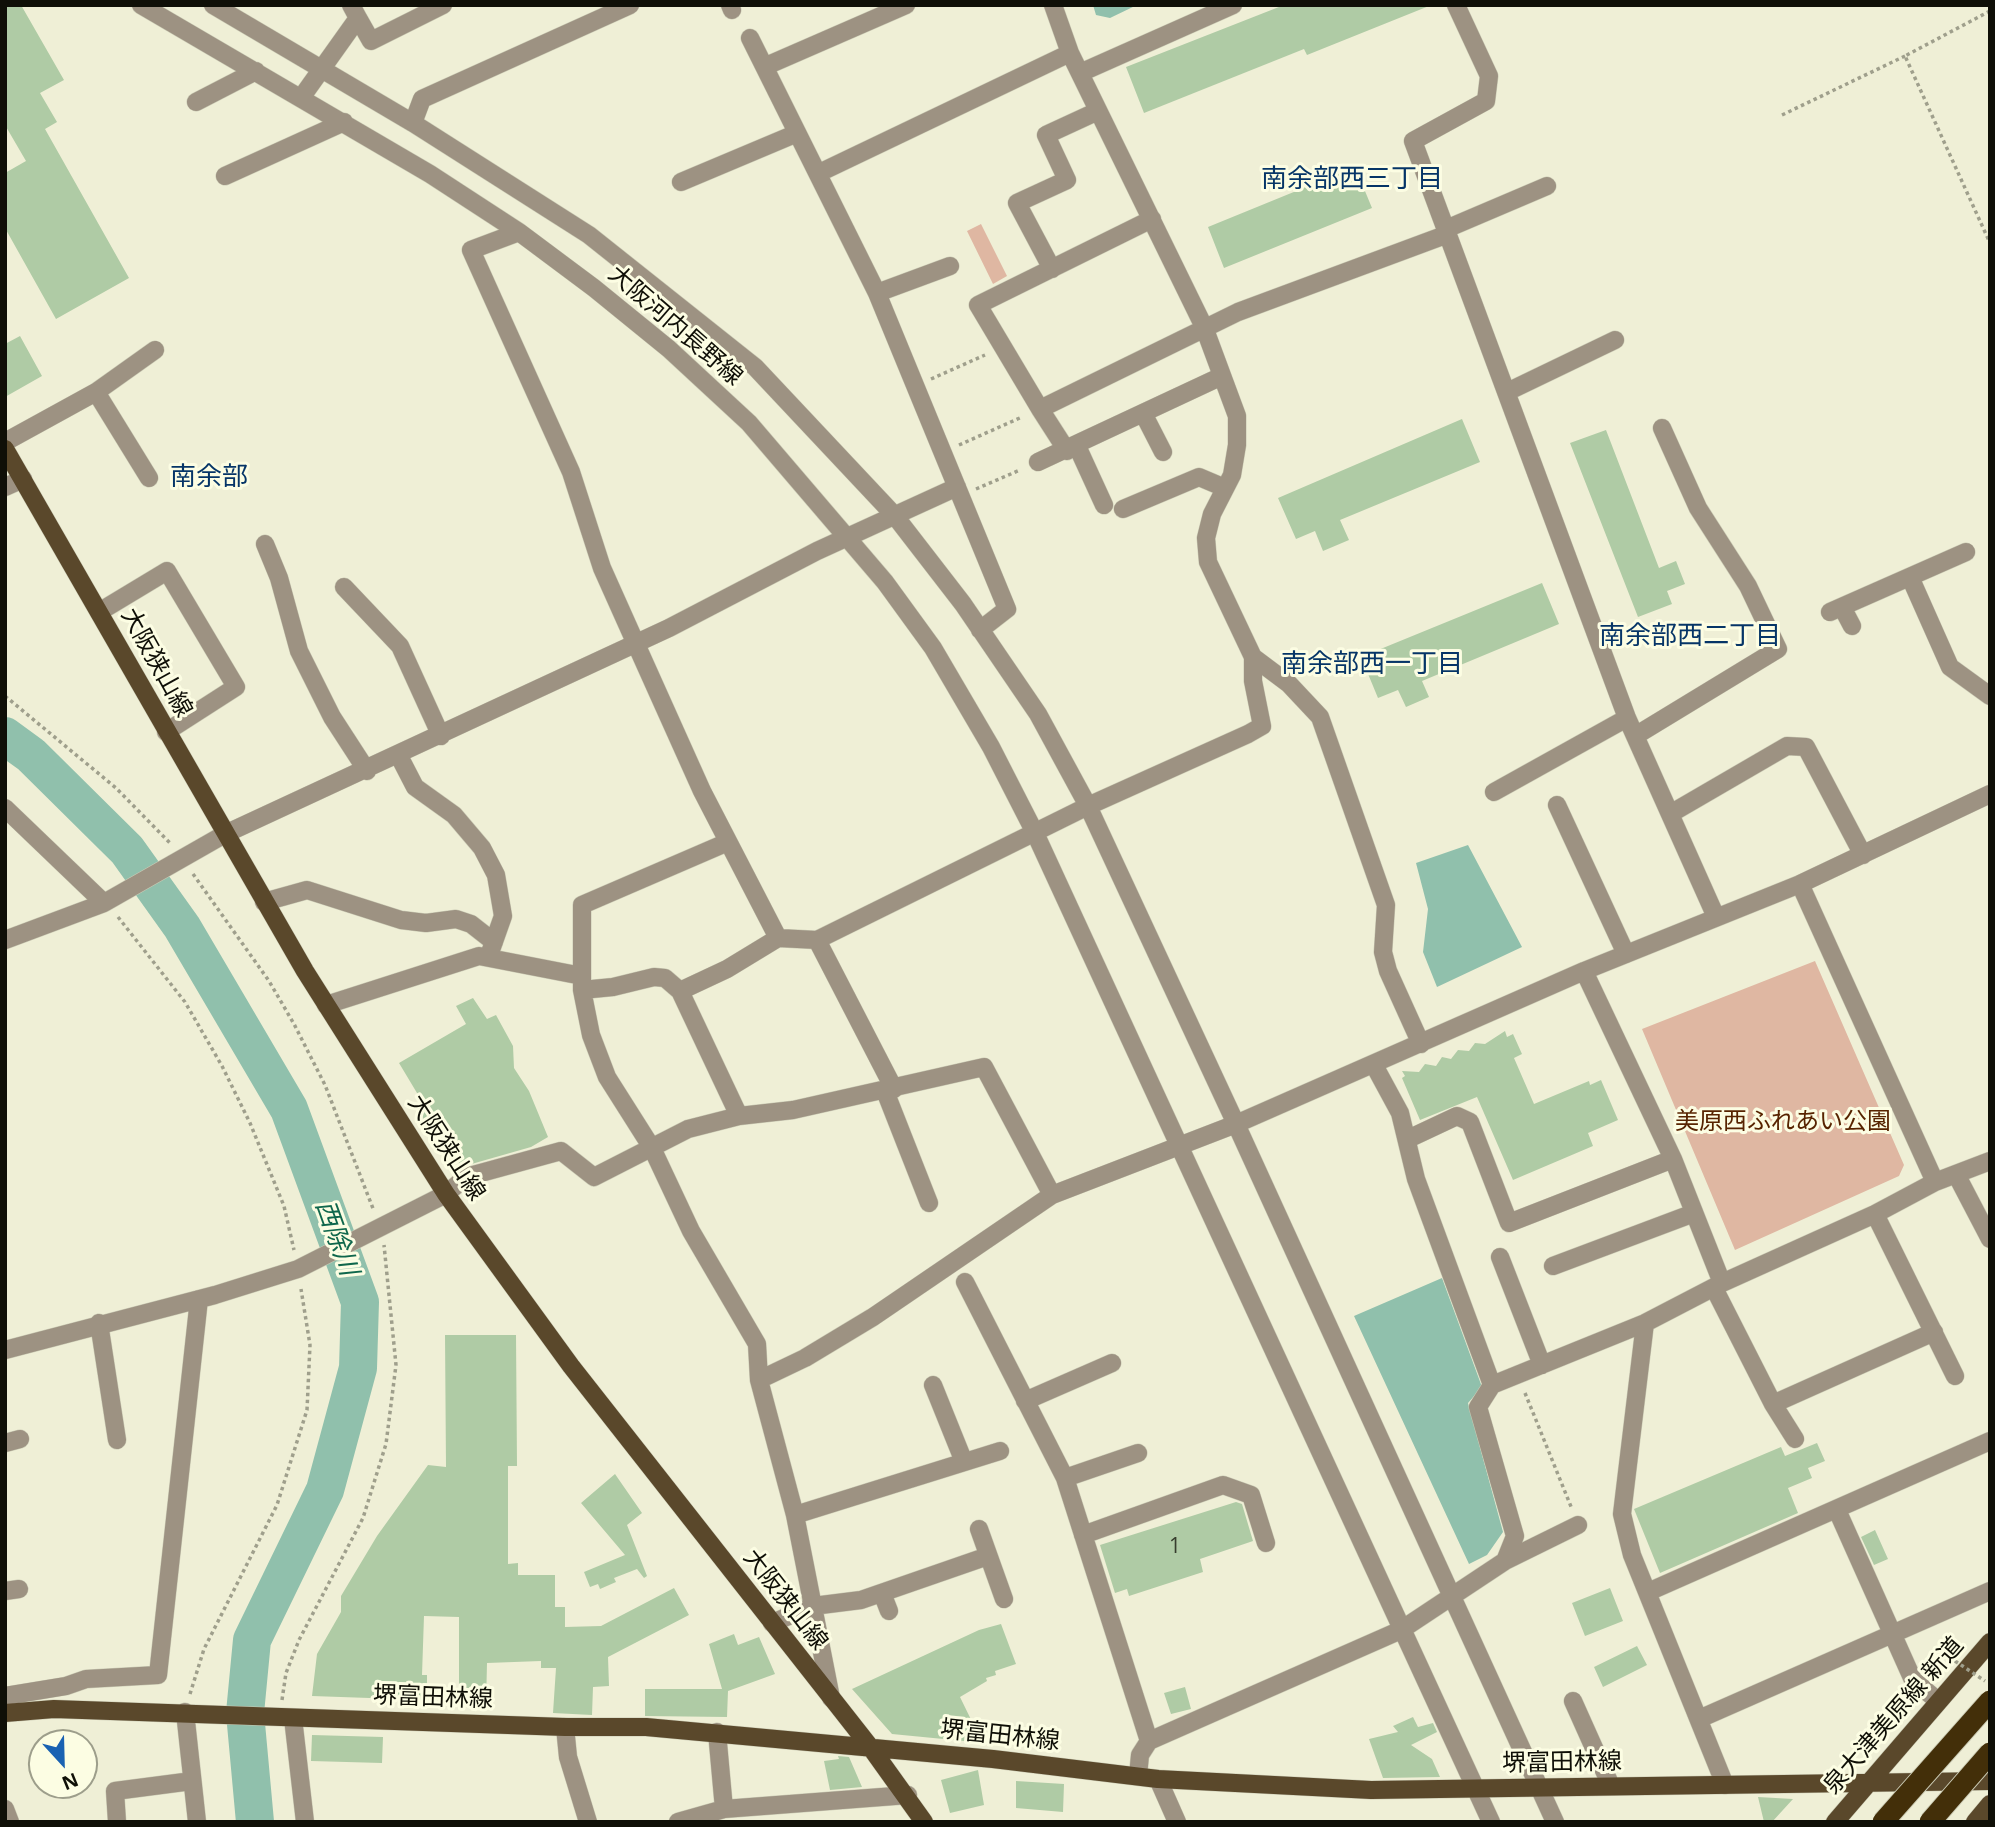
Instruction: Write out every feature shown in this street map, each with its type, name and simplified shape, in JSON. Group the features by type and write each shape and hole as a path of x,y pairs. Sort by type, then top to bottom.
{"highway":[{"path":"1884,1822 1990,1700"},
{"path":"1930,1822 1990,1754"}],"main road":[{"name":"大阪狭山線","path":"5,450 264,902 446,1194 571,1366 908,1795 924,1822"},
{"name":"泉大津美原線 新道","path":"1835,1822 1990,1642"},
{"name":"堺富田林線","path":"5,1713 54,1709 285,1712 565,1727 646,1727 717,1732 1158,1779 1371,1790 1990,1781"},
{"path":"1975,1822 1990,1804"}],"street":[{"name":"大阪河内長野線","path":"141,5 344,122 519,232 669,349 749,423 885,582 933,648 991,747 1035,833 1491,1822"},
{"name":"大阪河内長野線","path":"213,5 413,124 589,235 755,367 895,516 980,630 1038,715 1088,806 1555,1822"},
{"path":"301,99 354,12 371,41 443,5"},
{"path":"413,124 422,99 631,5"},
{"path":"766,66 906,5"},
{"path":"1053,5 1070,53 1204,327 1237,416 1237,445 1232,475 1212,514 1206,538 1208,562 1218,590 1253,657 1297,692 1320,717 1386,905 1383,952 1388,971 1421,1044"},
{"path":"1080,73 1233,5"},
{"path":"1456,5 1489,76 1486,101 1413,141 1627,718 1716,917"},
{"path":"750,38 766,66 795,134 810,163 819,173 877,293 1007,609 980,630"},
{"path":"819,173 1070,53"},
{"path":"195,102 256,71"},
{"path":"1052,269 1017,203 1067,180 1046,135 1098,111"},
{"path":"225,176 344,122"},
{"path":"681,183 795,134"},
{"path":"1040,409 1238,312 1447,232 1547,186"},
{"path":"1104,505 1072,448 1040,409 978,305 1152,219"},
{"path":"519,232 471,250 570,472 603,568 636,644 728,842 778,938"},
{"path":"877,293 950,266"},
{"path":"1507,392 1615,341"},
{"path":"5,442 96,392 155,350"},
{"path":"1038,462 1222,376"},
{"path":"96,392 149,478"},
{"path":"1143,413 1163,452"},
{"path":"1635,736 1778,649 1748,586 1698,508 1662,428"},
{"path":"1123,509 1199,477 1226,488"},
{"path":"5,487 23,480"},
{"path":"5,940 108,901 225,834 367,771 636,644 912,506 959,491"},
{"path":"265,544 279,578 299,651 332,717 367,771"},
{"path":"1852,626 1836,609 1966,552"},
{"path":"99,612 167,571 236,687 166,732"},
{"path":"1910,577 1950,667 1990,696"},
{"path":"344,587 370,618 400,646 441,736"},
{"path":"680,991 727,969 778,938 817,940 1088,806 1262,726 1253,681 1253,657"},
{"path":"1494,792 1627,718"},
{"path":"1670,814 1787,746 1806,747 1863,855"},
{"path":"326,1005 491,950 503,915 502,896 482,848 454,815 415,787 399,756"},
{"path":"759,1380 805,1358 873,1317 1052,1195 1236,1124 1584,971 1800,884 1990,794"},
{"path":"1557,805 1585,840 1626,954"},
{"path":"5,808 108,901"},
{"path":"728,842 582,905 582,983 591,1035 607,1077 652,1148 691,1231 757,1344 759,1380 795,1515 831,1699"},
{"path":"1800,884 1935,1182"},
{"path":"264,902 307,890 401,920 426,923 456,919 471,923 491,950 582,983 613,987 654,977 665,978 680,991 739,1116"},
{"path":"817,940 889,1090 929,1203"},
{"path":"1584,971 1673,1159 1718,1285 1773,1404 1795,1439"},
{"path":"1374,1065 1400,1113 1416,1180 1492,1385"},
{"path":"5,1350 99,1323 199,1299 305,1266 446,1194 466,1177 561,1150 594,1177 688,1129 739,1116 793,1110 889,1090 984,1067 1052,1195"},
{"path":"1408,1139 1457,1116 1470,1122 1509,1223 1673,1159"},
{"path":"1505,1561 1515,1536 1478,1407 1492,1385 1644,1323 1718,1285 1875,1214 1935,1182 1990,1161"},
{"path":"1956,1174 1990,1239"},
{"path":"1553,1266 1694,1213"},
{"path":"1875,1214 1955,1376"},
{"path":"1500,1257 1542,1365"},
{"path":"965,1282 1065,1478 1149,1741"},
{"path":"5,1696 66,1686 86,1679 159,1675 199,1299"},
{"path":"99,1323 117,1440"},
{"path":"1644,1323 1622,1514 1632,1555 1725,1785"},
{"path":"1773,1404 1934,1332"},
{"path":"1026,1401 1112,1363"},
{"path":"933,1385 964,1462"},
{"path":"1648,1592 1990,1441"},
{"path":"795,1515 1000,1451"},
{"path":"1065,1478 1138,1453"},
{"path":"1083,1535 1223,1485 1251,1495 1266,1543"},
{"path":"1837,1510 1913,1680 1938,1701"},
{"path":"1138,1776 1140,1755 1149,1741 1401,1630 1505,1561 1578,1525"},
{"path":"979,1529 1004,1599"},
{"path":"772,1623 813,1606 861,1600 988,1556"},
{"path":"1699,1719 1990,1591"},
{"path":"882,1593 889,1611"},
{"path":"1573,1701 1611,1786"},
{"path":"190,1712 192,1781 197,1822"},
{"path":"285,1712 305,1822"},
{"path":"565,1727 568,1757 588,1822"},
{"path":"717,1732 724,1809"},
{"path":"1158,1779 1177,1822"},
{"path":"117,1822 115,1791 192,1781"},
{"path":"678,1822 724,1809 788,1814 908,1795"},
{"path":"5,1809 10,1822"}],"path":[{"path":"1782,115 1905,56 1990,10"},
{"path":"1905,56 1990,243"},
{"path":"915,386 1003,347"},
{"path":"942,452 1040,409"},
{"path":"959,491 1038,462"},
{"path":"5,696 116,788 181,858 269,981 325,1085 378,1230 392,1303 396,1365 386,1444 363,1517 299,1640 286,1673 285,1712"},
{"path":"1517,1375 1578,1525"},
{"path":"1955,1661 1990,1685"}],"green space":[{"path":"981,224 1007,276 993,284 967,231"},
{"name":"美原西ふれあい公園","path":"1815,961 1904,1165 1899,1176 1735,1250 1642,1029"}],"shaded area":[{"path":"1093,5 1137,5 1110,18 1096,15"},
{"path":"1468,845 1522,947 1437,987 1423,952 1428,909 1416,863"},
{"path":"1442,1278 1482,1387 1468,1403 1503,1532 1487,1555 1469,1564 1354,1316"}],"building":[{"path":"5,5 21,5 64,80 40,93 57,122 45,129 129,278 56,319 5,228 5,173 26,161 5,125"},
{"path":"1284,5 1429,6 1307,55 1304,49 1144,113 1126,67"},
{"path":"1355,167 1372,208 1224,268 1208,227"},
{"path":"20,336 42,376 5,397 5,344"},
{"path":"1462,419 1480,462 1340,520 1349,540 1323,551 1315,531 1296,539 1278,498"},
{"path":"1606,430 1659,568 1676,561 1685,584 1667,591 1672,604 1638,617 1570,443"},
{"path":"1542,583 1559,624 1422,681 1429,697 1406,707 1398,690 1378,698 1361,657"},
{"path":"473,998 487,1019 496,1015 513,1046 514,1068 529,1091 548,1137 531,1147 461,1167 445,1140 430,1131 423,1121 420,1098 399,1063 466,1024 456,1006"},
{"path":"1505,1031 1507,1037 1513,1034 1522,1054 1514,1058 1534,1104 1589,1081 1590,1085 1601,1080 1618,1120 1588,1133 1593,1146 1513,1180 1477,1097 1420,1120 1402,1078 1405,1076 1402,1071 1419,1072 1425,1064 1436,1066 1442,1057 1451,1059 1458,1050 1469,1051 1475,1043 1485,1044"},
{"path":"445,1335 516,1335 517,1466 508,1466 508,1564 518,1563 518,1575 555,1575 555,1607 565,1607 565,1627 601,1626 674,1588 689,1615 608,1657 609,1686 593,1687 592,1715 553,1713 556,1668 541,1668 541,1661 487,1663 486,1706 459,1705 459,1617 424,1616 422,1675 427,1675 427,1700 312,1696 317,1654 341,1612 341,1596 377,1536 428,1465 446,1467"},
{"path":"1817,1443 1825,1461 1808,1468 1812,1478 1788,1488 1798,1513 1660,1573 1634,1509 1781,1447 1785,1456"},
{"path":"615,1474 642,1513 627,1525 647,1576 644,1578 637,1569 614,1578 616,1582 600,1589 598,1584 590,1587 584,1572 625,1555 581,1503"},
{"path":"1236,1502 1242,1504 1253,1541 1200,1559 1203,1572 1129,1596 1127,1589 1115,1593 1100,1545"},
{"path":"1875,1530 1888,1559 1874,1565 1861,1537"},
{"path":"1610,1588 1623,1621 1585,1636 1572,1603"},
{"path":"1001,1624 1016,1664 995,1671 996,1675 986,1678 987,1681 960,1697 979,1736 964,1741 892,1734 852,1689 979,1630"},
{"path":"734,1634 738,1645 759,1637 775,1674 728,1691 727,1717 645,1716 645,1689 722,1689 709,1644"},
{"path":"1637,1646 1647,1665 1603,1687 1594,1667"},
{"path":"1185,1687 1191,1709 1171,1714 1164,1693"},
{"path":"1413,1717 1418,1727 1433,1723 1437,1732 1411,1745 1432,1759 1440,1777 1383,1778 1369,1739 1398,1732 1393,1726"},
{"path":"312,1735 383,1737 382,1763 311,1761"},
{"path":"838,1756 849,1757 862,1787 830,1790 824,1761 839,1759"},
{"path":"978,1770 984,1805 950,1813 941,1780"},
{"path":"1016,1781 1064,1784 1063,1812 1016,1808"},
{"path":"1758,1797 1793,1799 1772,1822 1764,1822"}],"waterway":[{"name":"西除川","path":"5,736 31,755 127,850 182,927 289,1109 360,1302 358,1368 325,1490 252,1640 245,1713 255,1822"}],"district":[{"name":"南余部西三丁目","path":"1352,180"},
{"name":"南余部","path":"209,478"},
{"name":"南余部西二丁目","path":"1690,637"},
{"name":"南余部西一丁目","path":"1372,665"}]}
